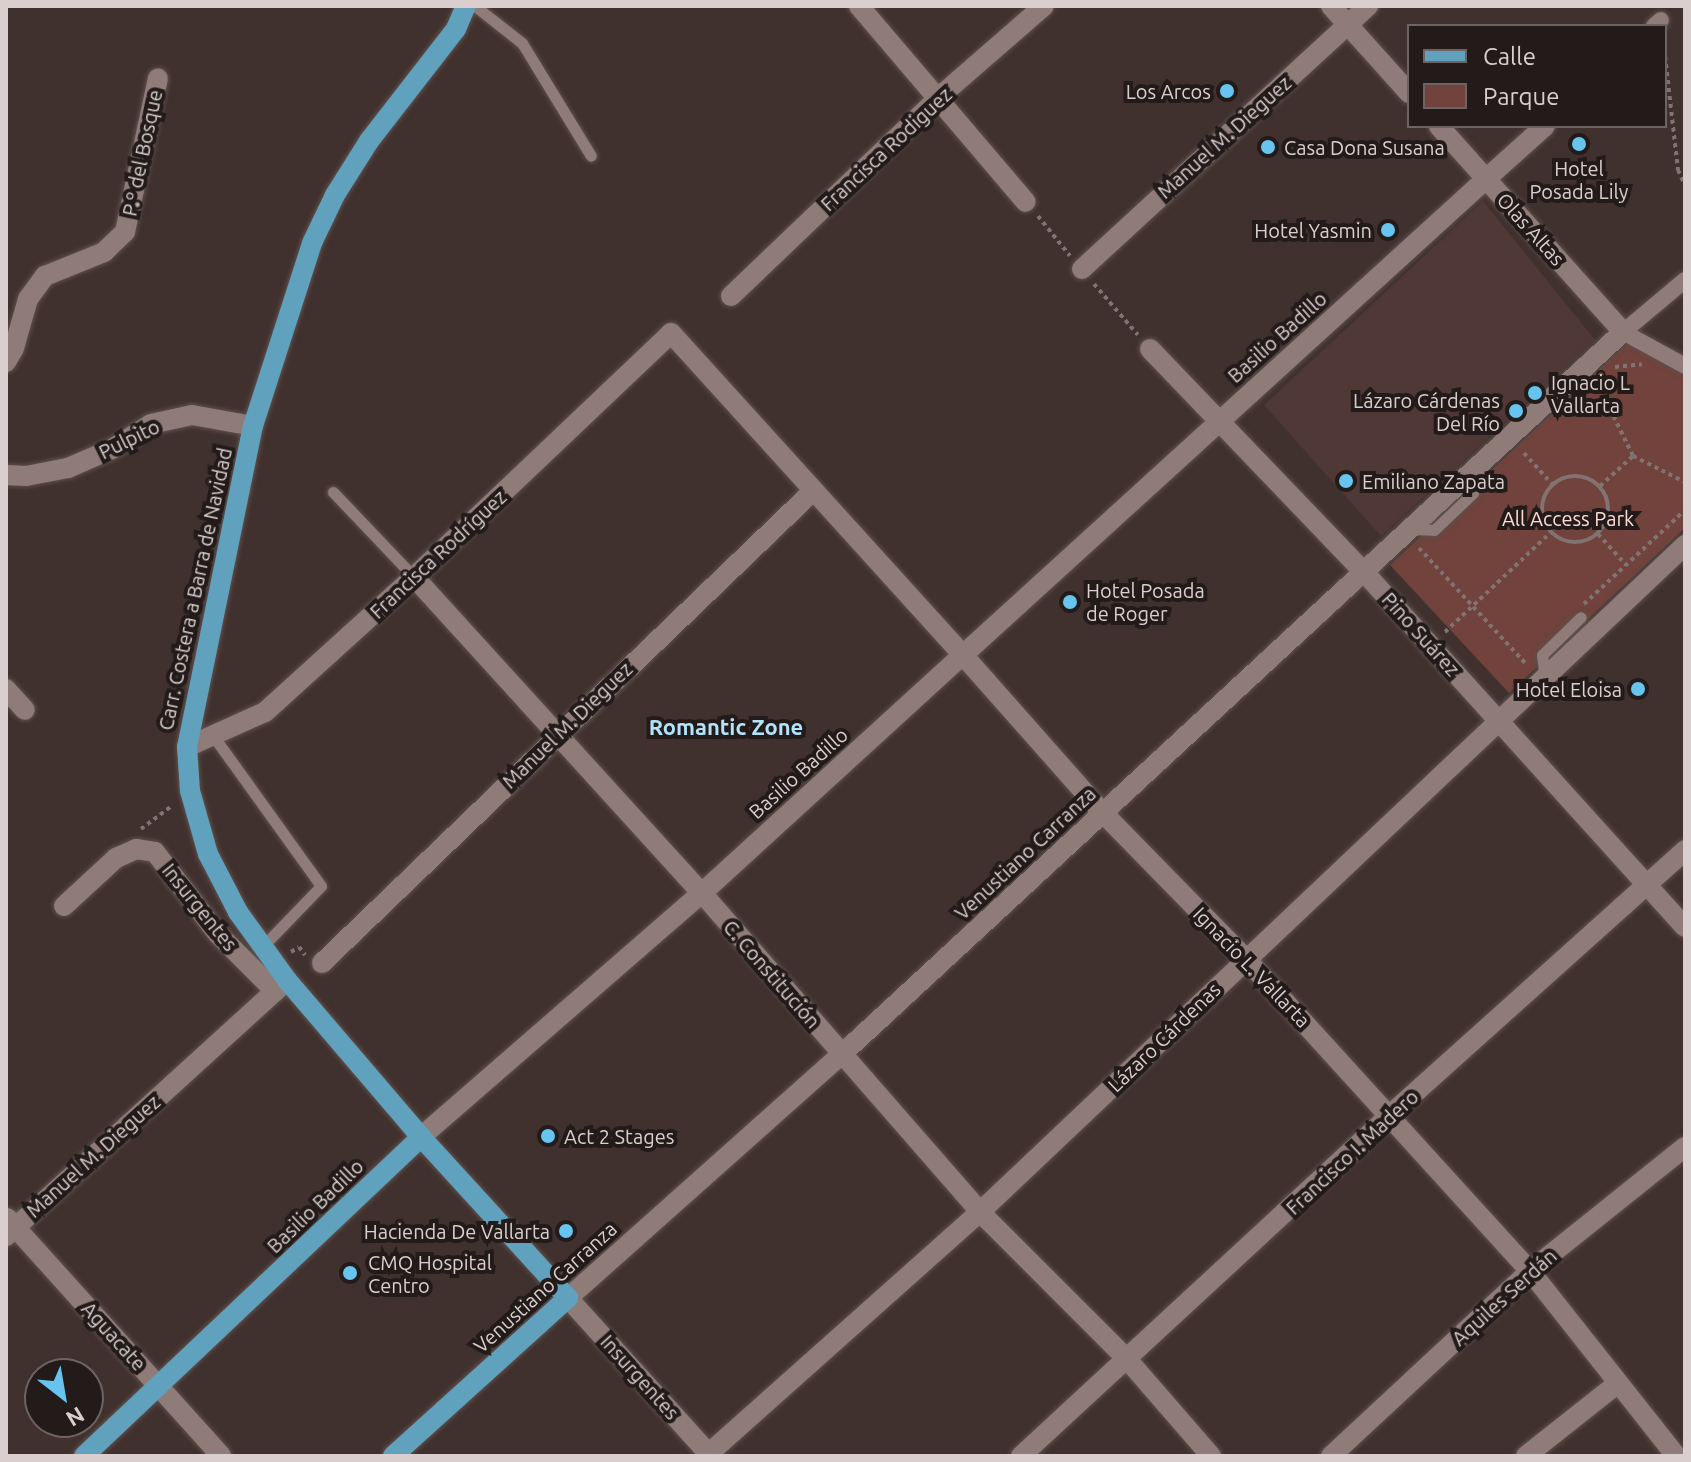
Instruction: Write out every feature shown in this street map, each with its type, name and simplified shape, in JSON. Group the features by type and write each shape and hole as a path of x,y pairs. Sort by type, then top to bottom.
{"main road":[{"name":"Carr. Costera a Barra de Navidad","path":"466,6 456,29 369,141 335,195 293,294 253,426 187,747 191,794 208,854 238,912 268,954 281,985 568,1298"},
{"name":"Basilio Badillo","path":"84,1456 161,1387 421,1137"},
{"name":"Venustiano Carranza","path":"393,1456 568,1298"}],"street":[{"path":"859,6 1026,202"},
{"name":"Francisca Rodiguez","path":"731,296 938,98 1044,6"},
{"path":"1331,6 1407,91"},
{"name":"Manuel M. Dieguez","path":"1082,269 1368,6"},
{"name":"P.º del Bosque","path":"6,362 14,348 28,299 45,276 104,252 125,232 158,78"},
{"name":"Olas Altas","path":"1441,128 1623,332"},
{"name":"Basilio Badillo","path":"421,1137 702,893 1543,128"},
{"name":"Venustiano Carranza","path":"568,1298 841,1055 1623,332 1685,280"},
{"path":"1623,332 1683,364"},
{"name":"Ignacio L. Vallarta","path":"671,333 1103,813 1246,959 1530,1271 1676,1456"},
{"name":"Francisca Rodríguez","path":"187,747 265,712 414,577 671,333"},
{"name":"Pino Suárez","path":"1150,349 1365,573 1685,927"},
{"name":"Pulpito","path":"6,475 26,476 68,468 112,449 151,424 192,415 253,426"},
{"name":"Manuel M. Dieguez","path":"322,963 814,490"},
{"name":"Lázaro Cárdenas","path":"709,1455 980,1212 1685,545"},
{"name":"C. Constitución","path":"414,577 702,893 980,1212 1127,1359 1211,1456"},
{"path":"6,689 25,710"},
{"path":"64,906 116,858 136,849"},
{"name":"Insurgentes","path":"136,849 155,852 218,934 281,985"},
{"name":"Francisco I. Madero","path":"1021,1456 1390,1115 1685,850"},
{"name":"Manuel M. Dieguez","path":"9,1227 281,985"},
{"name":"Aquiles Serdán","path":"1331,1456 1530,1271 1685,1147"},
{"name":"Aguacate","path":"9,1227 161,1387 221,1456"},
{"name":"Insurgentes","path":"568,1298 709,1455"},
{"path":"1526,1456 1617,1384"}],"lane":[{"path":"475,6 522,43 591,156"},
{"name":"C. Constitución","path":"333,492 414,577"},
{"path":"1408,531 1434,530 1473,493"},
{"path":"1544,680 1542,655 1581,612"},
{"path":"214,737 321,886 268,954"}],"path":[{"path":"1667,74 1678,170 1685,186"},
{"path":"1598,355 1610,409 1633,456 1685,482"},
{"path":"1592,389 1616,366 1683,364"},
{"path":"1535,443 1524,453 1552,485"},
{"path":"1600,486 1633,456"},
{"path":"1582,476 1600,486 1606,495 1608,516 1598,534 1576,543 1565,541 1551,532 1542,517 1541,505 1552,485 1561,479 1582,476"},
{"path":"1581,612 1685,510"},
{"path":"1408,531 1472,606 1544,680"},
{"path":"1431,645 1551,532"},
{"path":"1598,534 1626,565"},
{"path":"1523,661 1535,650"},
{"path":"136,849 135,835 153,817 191,794"},
{"path":"268,954 299,947 315,969 322,963"}],"shaded area":[{"path":"1483,201 1595,340 1381,536 1264,405"}],"green space":[{"name":"All Access Park","path":"1633,338 1685,375 1685,528 1509,693 1390,565"}],"place":[{"name":"Los Arcos","path":"1227,91"},
{"name":"Hotel Posada Lily","path":"1579,144"},
{"name":"Casa Dona Susana","path":"1268,147"},
{"name":"Hotel Yasmin","path":"1388,230"},
{"name":"Ignacio L Vallarta","path":"1535,393"},
{"name":"Lázaro Cárdenas Del Río","path":"1516,411"},
{"name":"Emiliano Zapata","path":"1346,481"},
{"name":"Hotel Posada de Roger","path":"1070,602"},
{"name":"Hotel Eloisa","path":"1638,689"},
{"name":"Act 2 Stages","path":"548,1136"},
{"name":"Hacienda De Vallarta","path":"566,1231"},
{"name":"CMQ Hospital Centro","path":"350,1273"}],"district":[{"name":"Romantic Zone","path":"726,727"}]}
